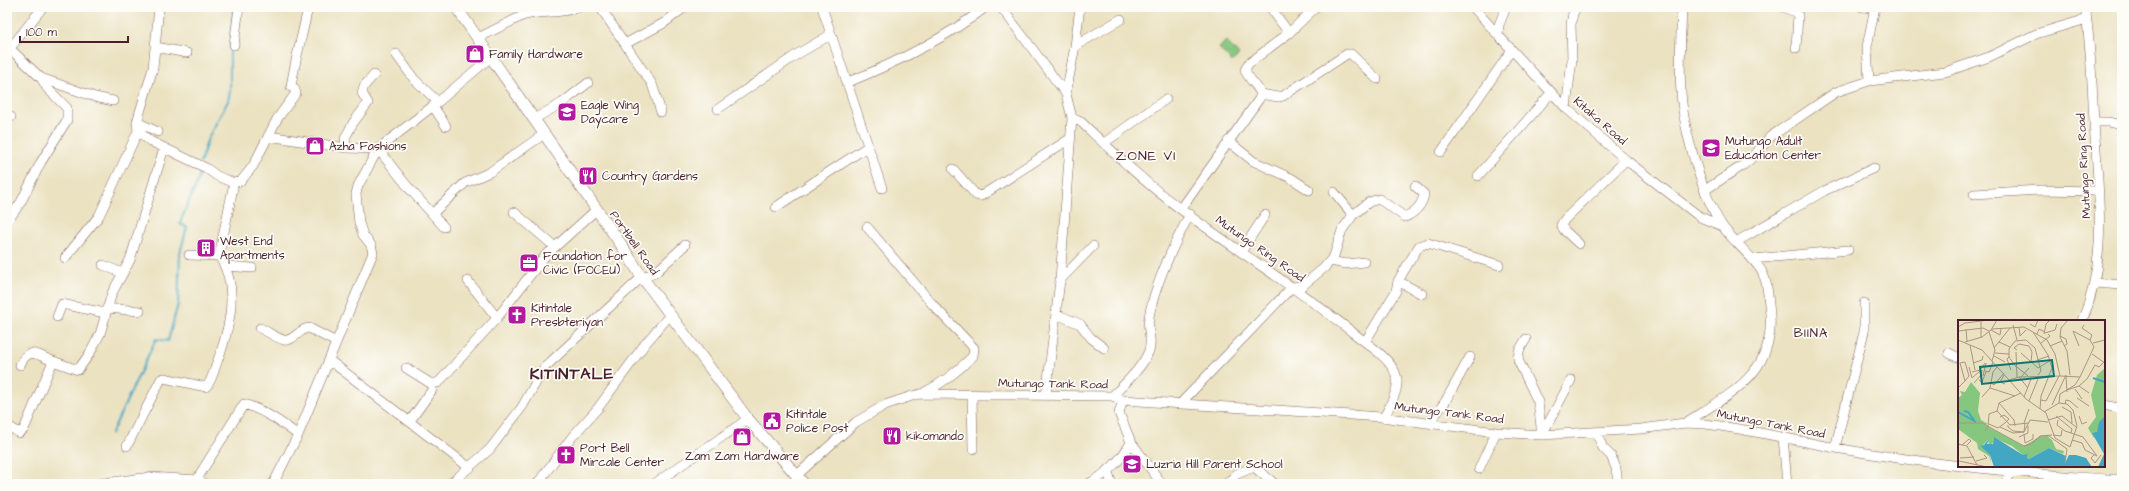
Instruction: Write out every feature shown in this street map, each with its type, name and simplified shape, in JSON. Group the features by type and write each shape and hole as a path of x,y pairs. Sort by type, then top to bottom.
{"main road":[{"name":"Portbell Road","path":"456,7 642,277 748,419 800,480"}],"street":[{"path":"7,222 20,202 68,116 67,108 47,88 40,78 8,49 43,7"},
{"path":"65,258 99,216 138,127 153,68 159,7"},
{"path":"234,45 239,7"},
{"path":"138,127 164,148 206,168 217,176 234,183 242,181 253,166 277,119 296,93 294,88 291,87 296,53 301,43 308,7"},
{"path":"478,38 530,13 563,12 579,7"},
{"path":"600,7 656,91 661,112"},
{"path":"625,44 664,23 685,7"},
{"path":"822,7 867,147 882,188"},
{"path":"846,83 899,61 944,36 986,7"},
{"path":"1001,7 1066,94 1072,118 1060,280 1046,396"},
{"path":"1066,94 1075,46 1080,7"},
{"path":"1270,7 1289,33"},
{"path":"1316,7 1289,33 1248,64 1245,70 1248,77 1261,94 1278,97 1283,96 1347,54 1351,54 1377,78"},
{"name":"Kitaka Road","path":"1473,7 1511,51 1566,108 1626,160 1700,217 1722,226"},
{"path":"1498,35 1499,25 1506,7"},
{"path":"1566,108 1572,60 1571,25 1573,13 1577,7"},
{"path":"1682,7 1681,74 1683,107 1691,149 1705,190 1722,226 1753,259 1762,272 1769,304 1770,338 1766,350 1748,380 1715,405 1685,423"},
{"path":"1783,7 1796,12 1798,15 1796,48"},
{"path":"1862,7 1874,8 1867,47 1869,80"},
{"name":"Mutungo Ring Road","path":"2082,320 2095,283 2099,236 2092,66 2085,7"},
{"path":"1075,46 1121,19"},
{"path":"1705,190 1742,166 1770,137 1836,92 1869,80 1945,72 1989,57 2036,34 2087,19"},
{"path":"718,109 796,55 830,35"},
{"path":"156,47 187,53"},
{"path":"1441,152 1511,51"},
{"path":"396,54 435,104 446,126"},
{"path":"273,484 298,435 373,253 371,244 363,235 359,223 356,194 358,186 378,149 435,104 491,56"},
{"path":"347,148 345,138 368,103 362,93 364,86 374,75"},
{"path":"40,78 95,97 113,101"},
{"path":"534,119 562,103 588,83"},
{"path":"1478,176 1551,93"},
{"path":"1181,209 1261,94"},
{"path":"1104,143 1166,99"},
{"name":"Mutungo Ring Road","path":"1072,118 1081,122 1132,170 1181,209 1292,287 1365,342 1392,367 1397,376 1397,386 1384,418"},
{"path":"2094,122 2108,122 2122,126"},
{"path":"138,127 158,132"},
{"path":"433,213 465,183 490,172 544,134"},
{"path":"268,136 347,148 378,149 408,187 444,227"},
{"path":"952,169 976,195 980,196 1071,138"},
{"path":"1228,141 1253,161 1291,178 1309,190"},
{"path":"776,207 867,147"},
{"path":"20,365 25,355 36,354 78,369 100,334 106,311 122,273 130,260 164,148"},
{"path":"1579,244 1564,230 1561,225 1564,219 1626,160"},
{"path":"1736,242 1824,191 1874,168"},
{"path":"127,446 162,379 206,387 221,354 232,309 226,266 219,256 234,183"},
{"path":"1180,404 1292,287 1302,286 1331,261 1342,230 1353,215 1369,202 1379,199 1405,217 1412,214 1423,200 1424,194 1415,186"},
{"path":"1974,194 2040,190 2098,191"},
{"path":"1334,192 1353,215"},
{"path":"406,368 430,383 438,383 497,318 532,272 555,247 596,210"},
{"path":"514,212 555,247"},
{"path":"1112,396 1121,388 1148,353 1151,342 1148,318 1154,296 1190,214"},
{"path":"1241,252 1265,215"},
{"path":"867,227 928,300 974,348 973,356 961,368 934,388 920,394"},
{"path":"1365,342 1396,290 1398,281 1419,246 1428,243 1499,265"},
{"path":"450,484 490,449 518,412 544,368 642,277 655,273 685,245"},
{"path":"1060,280 1093,246"},
{"path":"1753,259 1848,250"},
{"path":"188,256 219,256"},
{"path":"1331,261 1345,264 1365,262"},
{"path":"103,266 122,273"},
{"path":"226,266 252,268"},
{"path":"468,281 497,318"},
{"path":"1398,281 1422,294"},
{"path":"2095,283 2122,285"},
{"path":"1836,448 1864,332 1864,303"},
{"path":"57,317 62,304 106,311 140,311"},
{"path":"1056,314 1080,324 1091,338 1104,348"},
{"path":"537,484 572,437 592,416 640,350 670,315"},
{"path":"260,328 284,340 288,340 305,328 309,328 336,342"},
{"path":"1526,339 1519,351 1518,360 1538,402 1542,435"},
{"path":"1949,353 1958,358"},
{"path":"1429,423 1445,402 1470,357"},
{"path":"330,360 470,468"},
{"path":"7,425 19,432 24,429 53,361"},
{"path":"1542,435 1571,380"},
{"path":"410,421 432,390"},
{"name":"Mutungo Tank Road","path":"800,480 856,422 886,404 920,394 1112,396 1123,400 1384,418 1496,432 1542,435 1596,432 1685,423 1718,425 1836,448 1958,466"},
{"path":"972,395 973,449"},
{"path":"1123,400 1119,413 1131,442 1162,484"},
{"path":"98,484 150,477 201,482 244,404 282,422 298,435"},
{"path":"2105,405 2122,408"},
{"path":"654,484 748,419"},
{"path":"1479,469 1496,432"},
{"path":"1596,432 1616,468 1618,484"},
{"path":"1783,437 1787,484"},
{"path":"1088,484 1107,470 1128,450 1131,442"},
{"path":"1226,484 1237,474 1252,467 1257,468 1275,484"},
{"name":"Mutungo Tank Road","path":"1972,467 2011,469 2122,480"},
{"path":"2006,484 2011,469"},
{"path":"1107,470 1112,484"}],"green space":[{"path":"1226,41 1239,55 1232,62 1219,48"}],"waterway":[{"path":"200,163 208,138 228,101 230,91 230,43 234,7"},
{"path":"111,434 156,339 168,341 178,304 180,253 187,227 180,224 197,183 201,169"}],"place":[{"name":"Family Hardware","path":"475,54"},
{"name":"Eagle Wing Daycare","path":"567,112"},
{"name":"Azha Fashions","path":"315,146"},
{"name":"Mutungo Adult Education Center","path":"1711,148"},
{"name":"Country Gardens","path":"588,176"},
{"name":"West End Apartments","path":"206,248"},
{"name":"Foundation for Civic (FOCEU)","path":"529,263"},
{"name":"Kitintale Presbteriyan","path":"517,315"},
{"name":"Kitintale Police Post","path":"772,421"},
{"name":"kikomando","path":"892,436"},
{"name":"Zam Zam Hardware","path":"742,437"},
{"name":"Port Bell Mircale Center","path":"566,455"},
{"name":"Luzria Hill Parent School","path":"1132,464"}],"district":[{"name":"ZONE VI","path":"1146,156"},
{"name":"BIINA","path":"1811,333"},
{"name":"KITINTALE","path":"572,374"}]}
